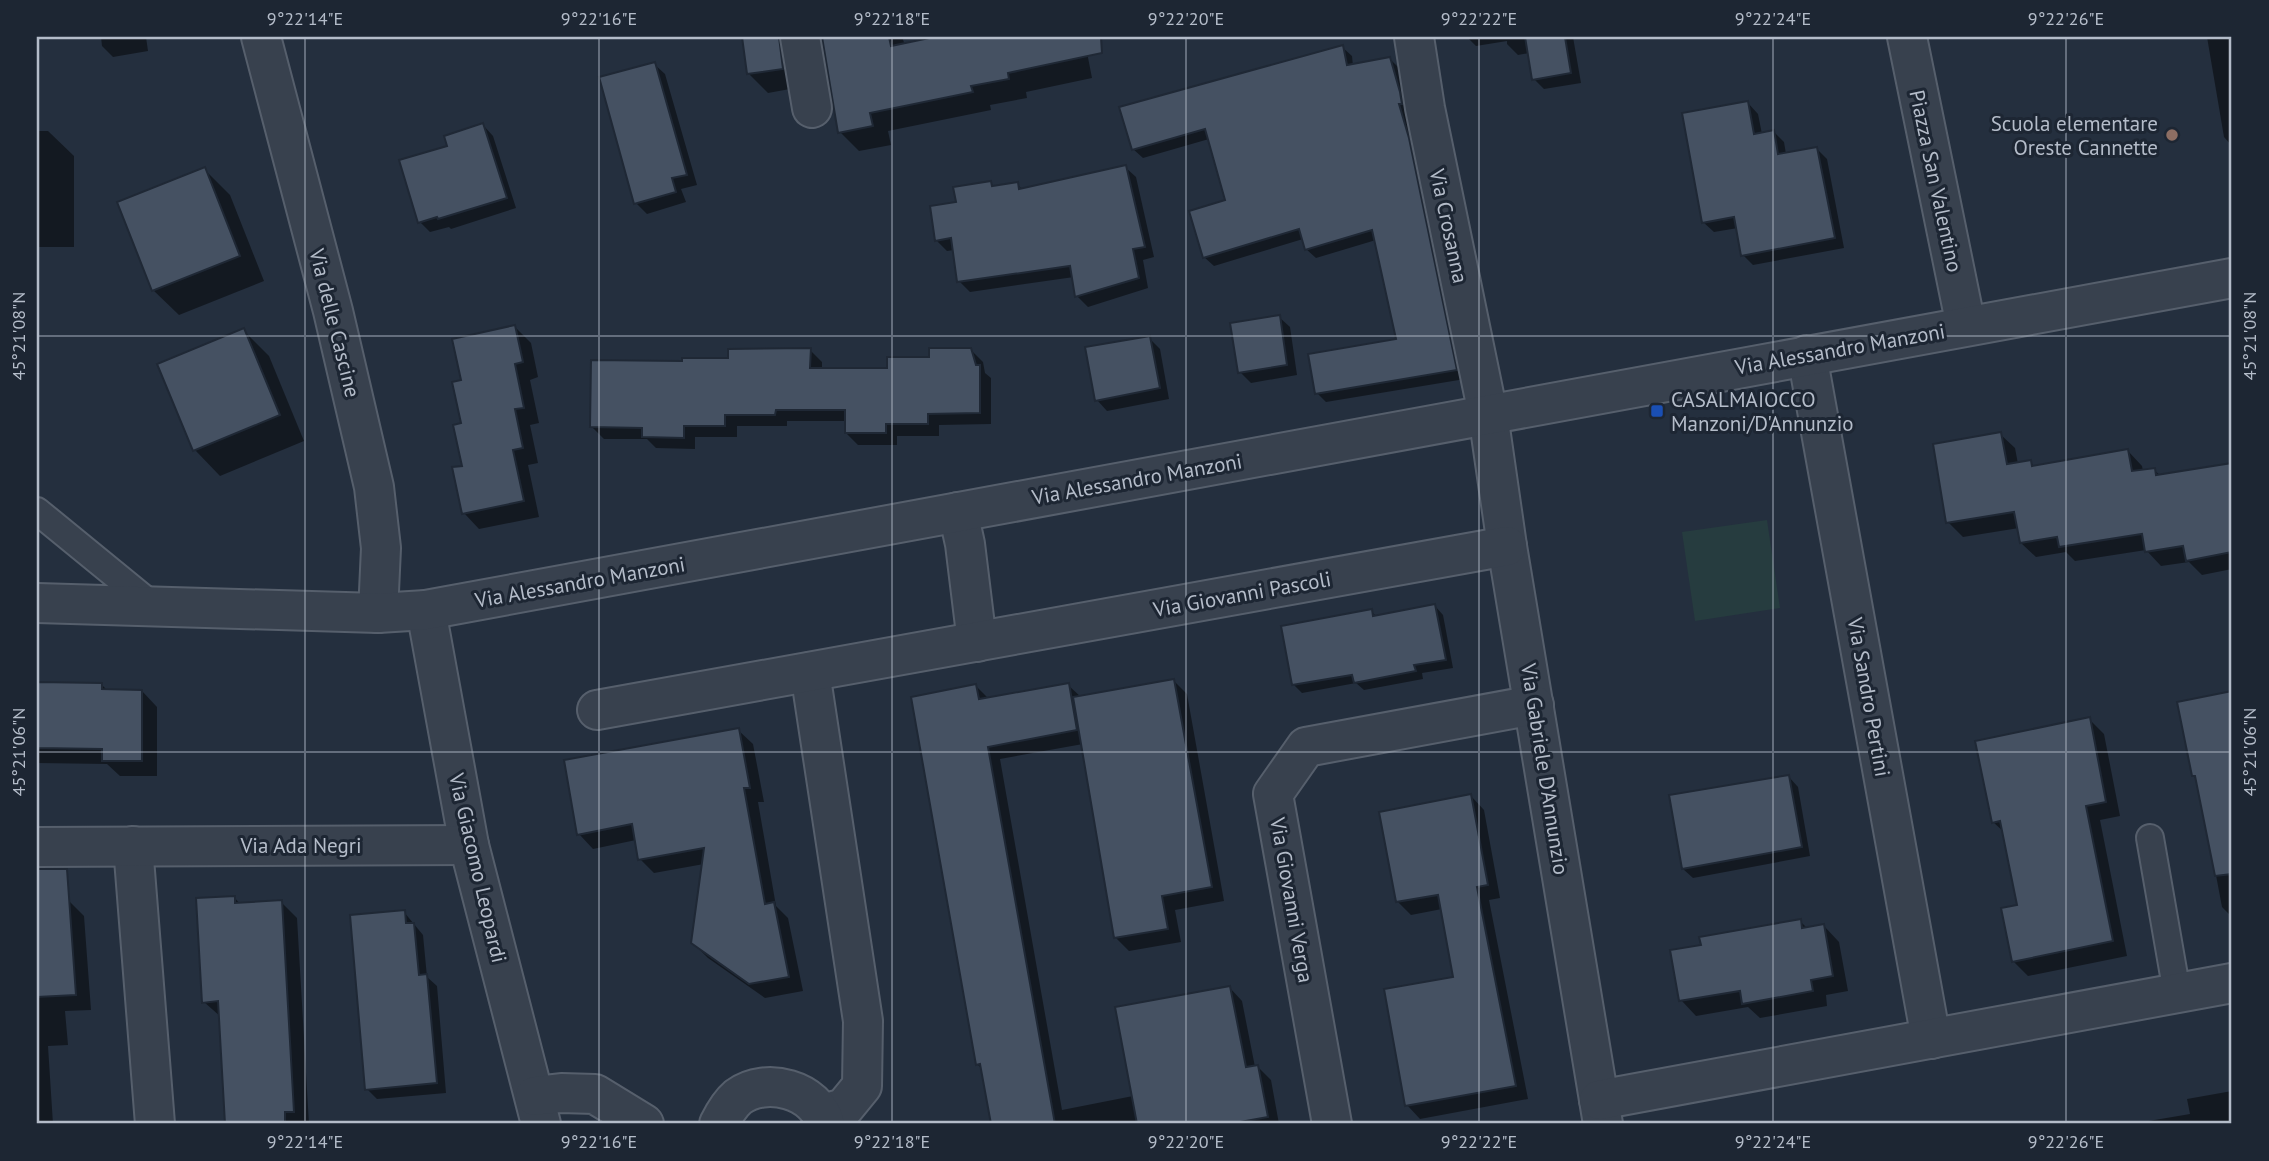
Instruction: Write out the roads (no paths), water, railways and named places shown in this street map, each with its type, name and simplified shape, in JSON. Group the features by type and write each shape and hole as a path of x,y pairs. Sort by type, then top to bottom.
{"street":[{"name":"Via delle Cascine","path":"261,37 333,311 374,487 381,548 378,613"},
{"path":"800,37 813,108"},
{"name":"Via Crosanna","path":"1413,37 1488,414"},
{"name":"Piazza San Valentino","path":"1907,37 1966,326"},
{"name":"Via Alessandro Manzoni","path":"37,603 378,613 426,610 2232,278"},
{"name":"Via Sandro Pertini","path":"1807,355 1931,1039"},
{"name":"Via Gabriele D'Annunzio","path":"1488,414 1507,546 1601,1112"},
{"path":"958,512 965,544 977,642"},
{"name":"Via Giovanni Pascoli","path":"597,710 1507,546"},
{"name":"Via Giacomo Leopardi","path":"426,610 469,845 538,1110"},
{"path":"719,1124 738,1097 768,1086 800,1093 824,1119 844,1108 862,1086 863,1021 810,672"},
{"name":"Via Giovanni Verga","path":"1332,1124 1273,794 1307,747 1534,705"},
{"name":"Via Ada Negri","path":"37,847 469,845"},
{"path":"133,846 155,1124"},
{"path":"1601,1112 1931,1039 2232,983"},
{"path":"538,1110 561,1093 595,1094 644,1124"}],"lane":[{"path":"37,510 152,605"},
{"path":"2150,838 2177,993"}],"place":[{"name":"Scuola elementare Oreste Cannette","path":"2172,135"},
{"name":"CASALMAIOCCO Manzoni/D'Annunzio","path":"1657,411"}]}
